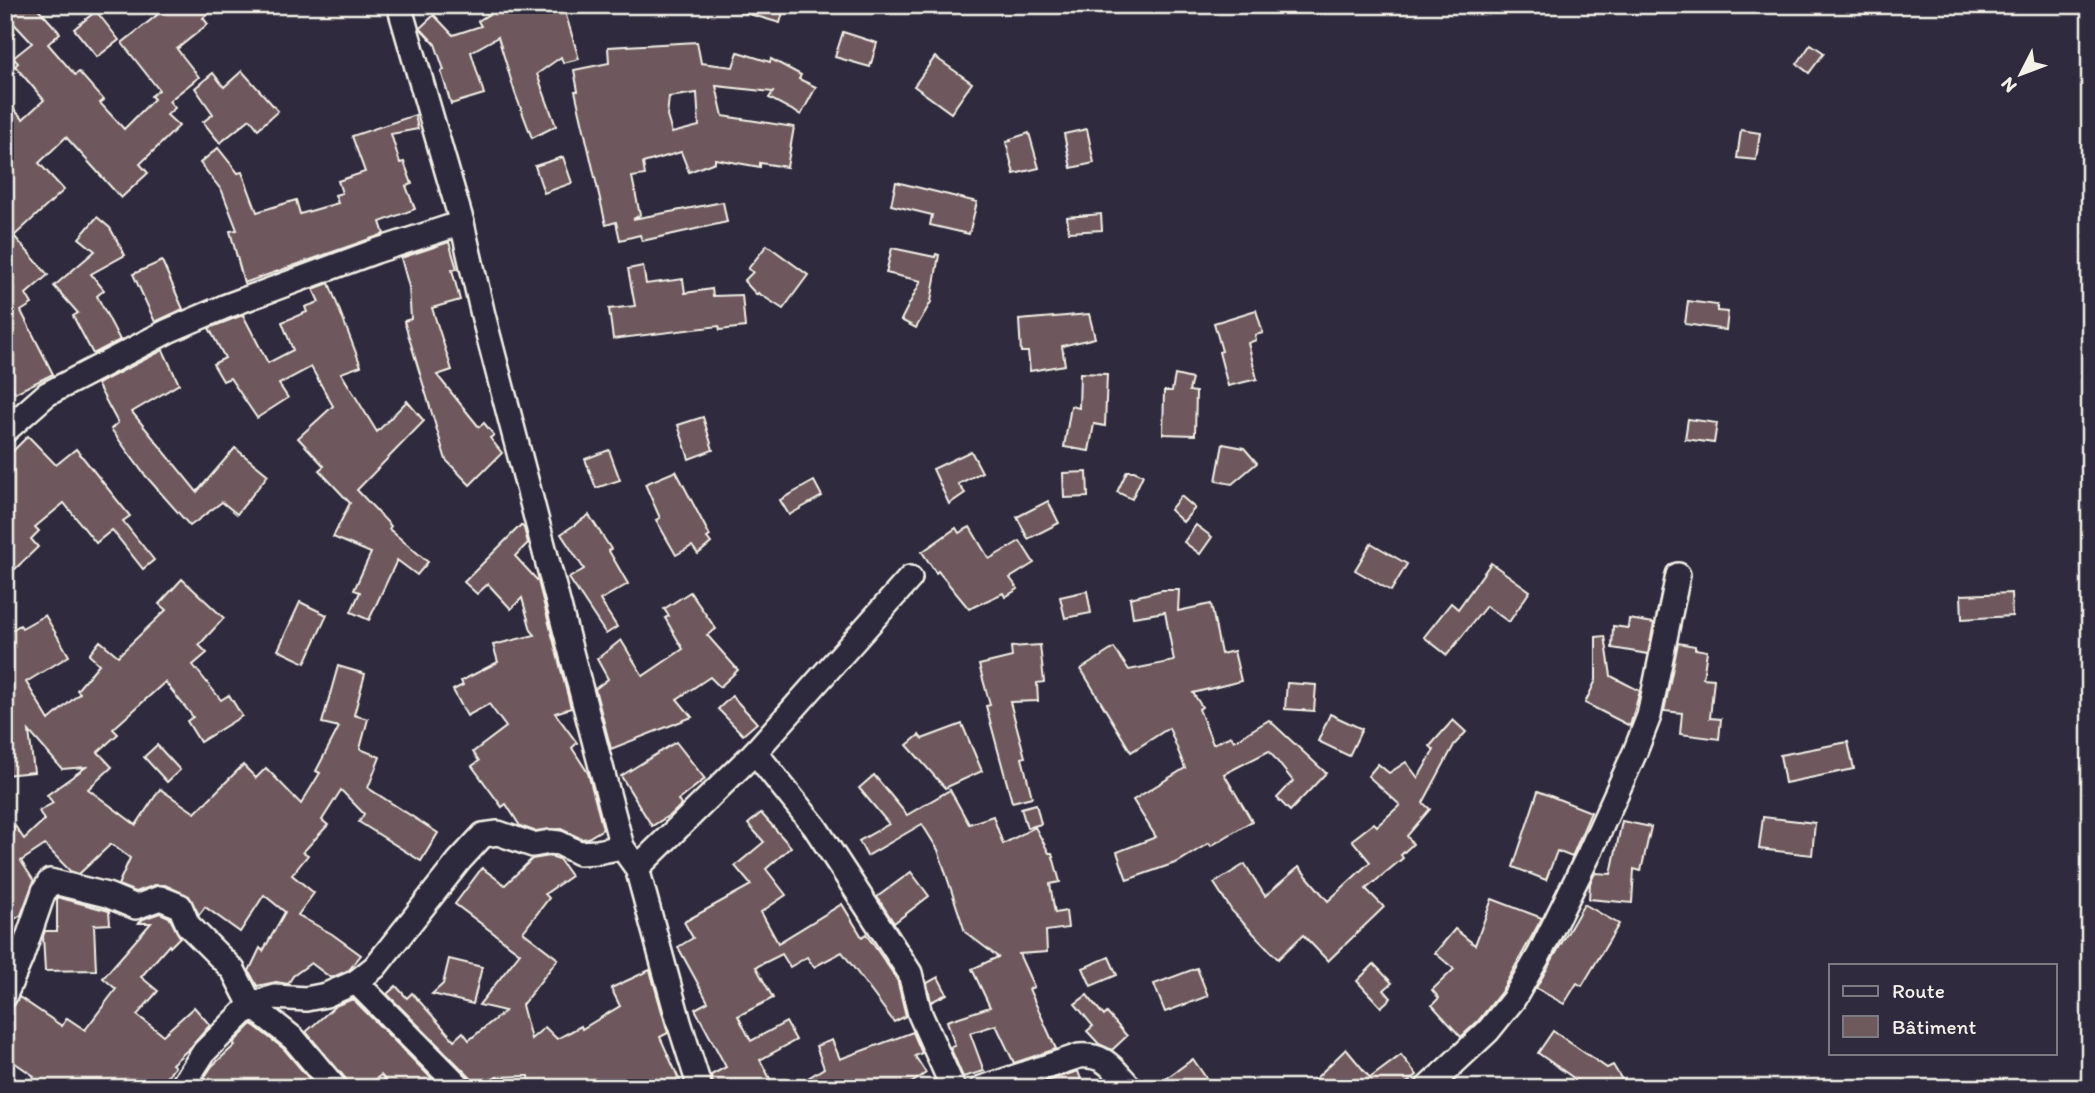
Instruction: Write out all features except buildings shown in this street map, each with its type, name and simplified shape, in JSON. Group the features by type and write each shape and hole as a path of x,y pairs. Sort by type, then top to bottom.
{"street":[{"path":"399,5 461,223 622,848 637,868 700,1088"},
{"path":"5,431 28,409 57,388 168,331 376,250 461,223"},
{"path":"1427,1088 1488,1031 1513,1000 1539,955 1589,854 1649,716 1678,575"},
{"path":"637,868 755,752 909,578"},
{"path":"755,752 816,827 910,973 920,1014 953,1088"},
{"path":"181,1088 204,1052 251,1005 274,997 306,999 326,995 356,982 375,967 459,861 483,835 498,833 533,845 559,843 579,853 622,848"},
{"path":"5,995 50,881 68,884 76,889 91,890 136,906 160,898 180,906 188,925 233,970 251,1005 294,1039 335,1088"},
{"path":"356,982 461,1088"},
{"path":"982,1088 1079,1056 1093,1055 1106,1061 1131,1088"}]}
